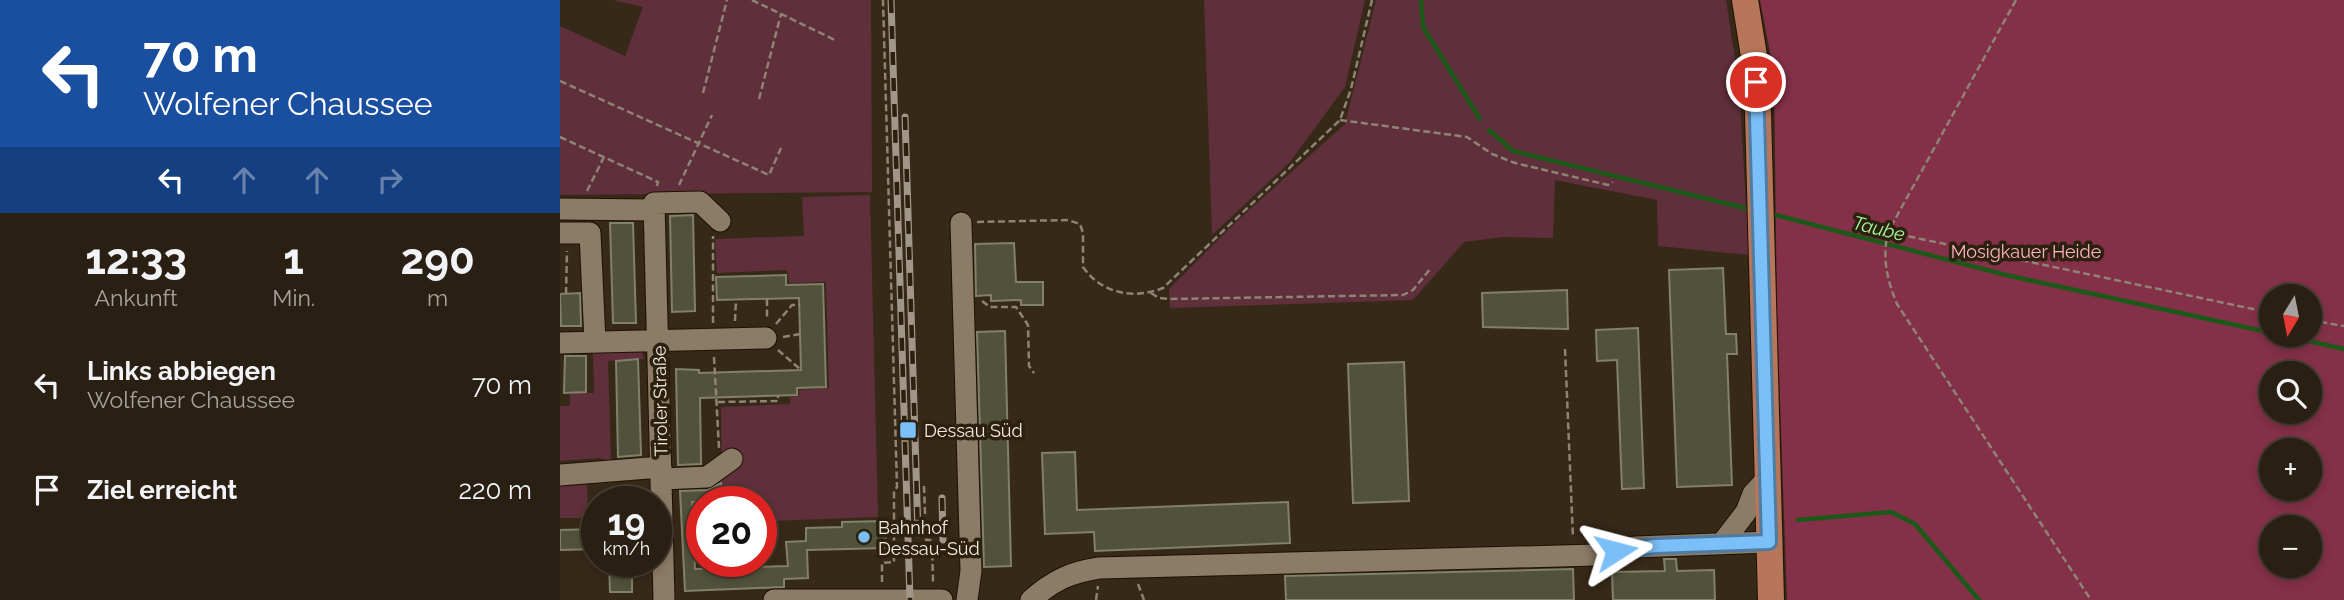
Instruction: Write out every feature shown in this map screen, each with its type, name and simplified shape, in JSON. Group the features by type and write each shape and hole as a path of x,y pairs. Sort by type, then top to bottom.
{"main road":[{"path":"1745,0 1756,82 1761,190 1771,600"}],"street":[{"path":"560,209 700,202 720,221"},
{"name":"Tiroler Straße","path":"661,205 659,341 664,600"},
{"path":"961,223 971,571 967,600"},
{"path":"563,233 590,233 596,342"},
{"path":"560,344 766,338"},
{"path":"560,475 661,473 707,477 732,459"},
{"path":"1723,542 1746,512 1753,494 1766,480"},
{"path":"1031,600 1058,579 1099,568 1597,555 1635,547 1769,542"},
{"path":"775,600 816,600 857,592 883,598 942,600"}],"path":[{"path":"703,93 727,0"},
{"path":"752,0 835,40"},
{"path":"883,0 897,487 894,491 894,562 882,563 883,598"},
{"path":"961,223 1068,220 1080,224 1083,233 1083,267 1091,278 1112,291 1152,293 1163,288 1340,120 1351,89 1372,0"},
{"path":"2016,0 1888,232 1885,250 1888,284 1897,304 2091,600"},
{"path":"760,99 781,13"},
{"path":"560,81 769,175 781,148"},
{"path":"661,205 698,144 712,115"},
{"path":"1340,120 1467,136 1492,154 1515,163 1608,184 1613,182"},
{"path":"560,137 658,182 661,205"},
{"path":"585,197 604,157"},
{"path":"1888,232 2259,310"},
{"path":"563,233 566,294"},
{"path":"1152,293 1159,298 1170,299 1403,296 1413,290 1431,268"},
{"path":"767,299 766,338 795,368 802,370"},
{"path":"982,299 990,307 1016,307 1025,320 1029,366 1034,373"},
{"path":"734,339 736,300"},
{"path":"766,338 792,304 800,305"},
{"path":"2322,322 2344,326"},
{"path":"1566,349 1574,555"},
{"path":"718,402 778,401 778,395"},
{"path":"730,397 730,402"},
{"path":"924,486 926,540 932,540 933,599"}],"shaded area":[{"path":"613,0 871,0 872,192 560,195 560,26 625,56 643,7"},
{"path":"1204,0 1365,0 1345,87 1290,162 1212,235"},
{"path":"1376,0 1726,0 1739,86 1749,255 1658,246 1657,200 1555,180 1553,238 1503,237 1464,242 1413,300 1170,308 1169,289 1237,221 1345,124"},
{"path":"870,195 878,517 777,521 777,486 722,486 721,407 790,404 790,397 799,396 799,390 829,388 826,282 789,283 787,270 717,273 715,239 804,236 802,197"},
{"path":"632,349 642,352 644,359 608,361 611,461 600,458 560,461 560,406 570,406 570,392 594,393 593,351"},
{"path":"587,484 581,486 581,518 560,518 560,486"}],"green space":[{"name":"Mosigkauer Heide","path":"1760,0 2344,0 2344,600 1787,600 1777,315 1774,73"}],"building":[{"path":"693,215 695,311 672,312 670,216"},
{"path":"610,223 633,223 636,323 613,323"},
{"path":"1014,243 1016,282 1043,282 1043,305 1021,305 1021,300 991,301 991,295 976,296 975,244"},
{"path":"1723,268 1726,334 1736,334 1737,354 1727,354 1732,485 1677,487 1669,270"},
{"path":"786,275 786,285 823,284 826,387 797,388 797,395 700,398 701,464 678,465 676,369 699,370 699,373 801,370 799,298 717,300 716,277"},
{"path":"1567,290 1568,329 1483,327 1482,293"},
{"path":"580,293 581,326 561,326 560,294"},
{"path":"1638,328 1644,488 1622,489 1617,360 1597,361 1596,330"},
{"path":"1005,331 1011,566 984,567 977,332"},
{"path":"565,356 586,356 586,392 564,393"},
{"path":"638,359 641,455 618,457 616,361"},
{"path":"1404,362 1409,501 1353,503 1348,364"},
{"path":"1075,452 1077,510 1288,502 1290,543 1095,551 1094,532 1045,534 1042,453"},
{"path":"680,491 686,491 686,577 777,577 777,566 788,566 786,542 806,541 806,528 842,527 842,522 885,521 886,548 807,550 808,578 784,579 784,587 685,591"},
{"path":"581,529 581,549 560,550 560,530"},
{"path":"1664,559 1676,559 1677,571 1714,570 1715,600 1613,600 1612,572 1665,571"},
{"path":"1573,569 1574,600 1286,600 1285,576"},
{"path":"610,577 632,577 632,592 610,592"}],"waterway":[{"name":"Taube","path":"1421,0 1423,27 1480,119"},
{"name":"Taube","path":"1489,130 1513,151 1753,210"},
{"name":"Taube","path":"1768,213 2006,275 2259,330"},
{"name":"Taube","path":"2322,344 2344,349"},
{"path":"1798,520 1891,512 1915,524 1979,600"}],"railway":[{"path":"891,0 910,600"},
{"path":"905,117 918,534"},
{"path":"942,498 943,540"}],"place":[{"name":"Dessau Süd","path":"908,430"},
{"name":"Bahnhof Dessau-Süd","path":"864,537"}],"route":[{"path":"1616,551 1635,547 1769,542 1756,82"}]}
